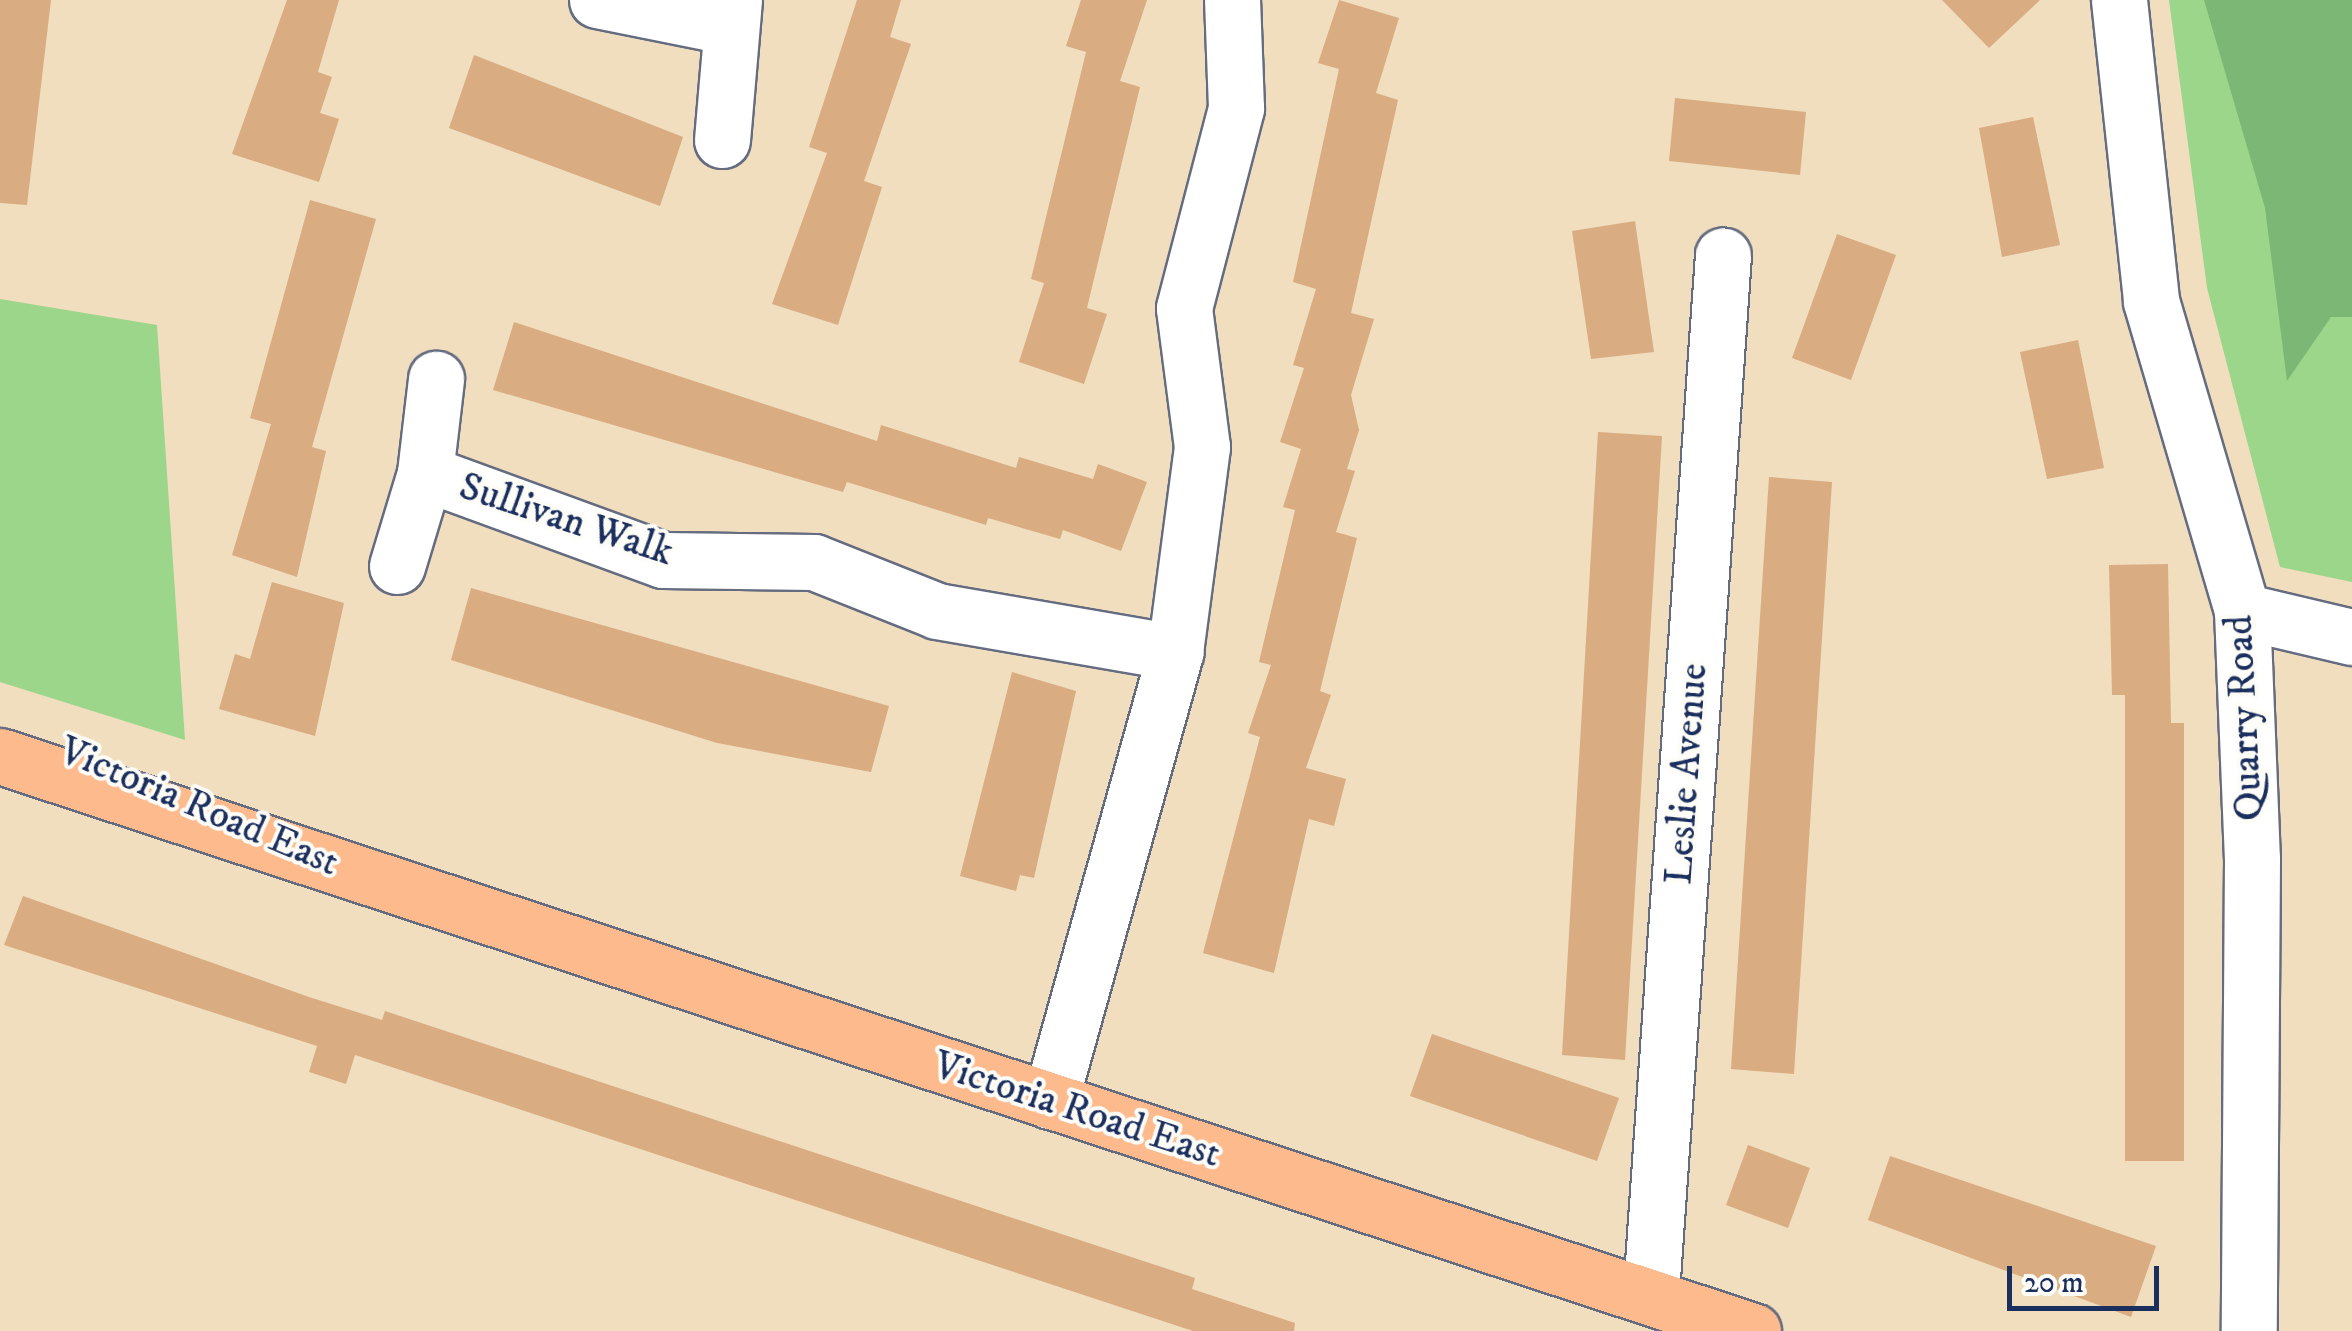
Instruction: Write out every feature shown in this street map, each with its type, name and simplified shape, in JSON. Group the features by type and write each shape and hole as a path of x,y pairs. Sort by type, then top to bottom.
{"main road":[{"name":"Victoria Road East","path":"0,721 399,893"},
{"name":"Victoria Road East","path":"0,756 399,893 1651,1292 1753,1331"}],"street":[{"path":"597,0 730,13 722,140"},
{"path":"1050,1102 1175,652 1202,447 1184,308 1236,108 1232,0"},
{"name":"Quarry Road","path":"2119,0 2150,301 2242,611 2252,860 2249,1331"},
{"name":"Leslie Avenue","path":"1651,1292 1723,255"},
{"path":"396,566 425,473 436,379"},
{"name":"Sullivan Walk","path":"425,473 663,560 814,562 937,612 1175,652"},
{"path":"2242,611 2352,637"}],"green space":[{"path":"2169,0 2352,0 2352,582 2280,567 2207,288"},
{"path":"2204,0 2352,0 2352,317 2331,317 2287,381 2265,208"},
{"path":"0,299 157,325 185,740 0,682"}],"building":[{"path":"0,0 51,0 27,205 0,203"},
{"path":"287,0 339,0 318,72 332,77 320,113 339,119 319,182 232,154"},
{"path":"857,0 901,0 890,37 911,44 864,181 882,187 838,325 772,304 827,153 809,147"},
{"path":"1081,0 1147,0 1120,81 1140,87 1087,308 1107,314 1084,384 1019,362 1044,283 1031,279 1086,52 1066,46"},
{"path":"1339,0 1399,18 1376,93 1398,100 1351,313 1374,319 1351,395 1359,430 1347,469 1355,471 1336,532 1357,538 1320,691 1331,695 1306,768 1346,779 1334,826 1309,819 1274,973 1203,953 1260,737 1248,733 1271,665 1259,662 1295,510 1283,507 1301,449 1280,442 1304,368 1293,365 1316,289 1293,282 1339,69 1318,63"},
{"path":"1942,0 2040,0 1989,48"},
{"path":"474,55 683,137 660,206 449,128"},
{"path":"1675,98 1806,112 1800,175 1669,161"},
{"path":"2033,117 2060,245 2002,257 1979,128"},
{"path":"310,200 376,219 312,447 326,451 297,577 232,555 271,424 250,418"},
{"path":"1635,221 1654,352 1591,359 1572,231"},
{"path":"1837,234 1896,255 1851,380 1792,358"},
{"path":"514,322 877,441 881,425 1016,468 1019,457 1093,479 1098,464 1147,482 1121,551 1063,530 1060,539 988,518 986,525 847,482 843,492 493,390"},
{"path":"2078,340 2104,468 2047,479 2020,352"},
{"path":"1598,432 1662,436 1625,1060 1562,1055"},
{"path":"1769,477 1832,482 1794,1074 1731,1069"},
{"path":"2168,564 2171,723 2184,723 2184,1161 2125,1161 2125,695 2112,695 2109,565"},
{"path":"272,582 344,603 315,736 219,709 235,654 250,659"},
{"path":"471,588 889,706 871,772 717,743 451,660"},
{"path":"1012,672 1076,691 1034,878 1020,875 1016,891 960,876"},
{"path":"23,896 309,997 382,1020 385,1011 1195,1278 1192,1289 1295,1323 1294,1331 1193,1331 355,1055 346,1084 309,1072 317,1046 4,945"},
{"path":"1432,1034 1619,1098 1597,1161 1410,1096"},
{"path":"1748,1145 1810,1168 1788,1228 1726,1205"},
{"path":"1890,1156 2156,1246 2131,1317 1868,1220"}]}
